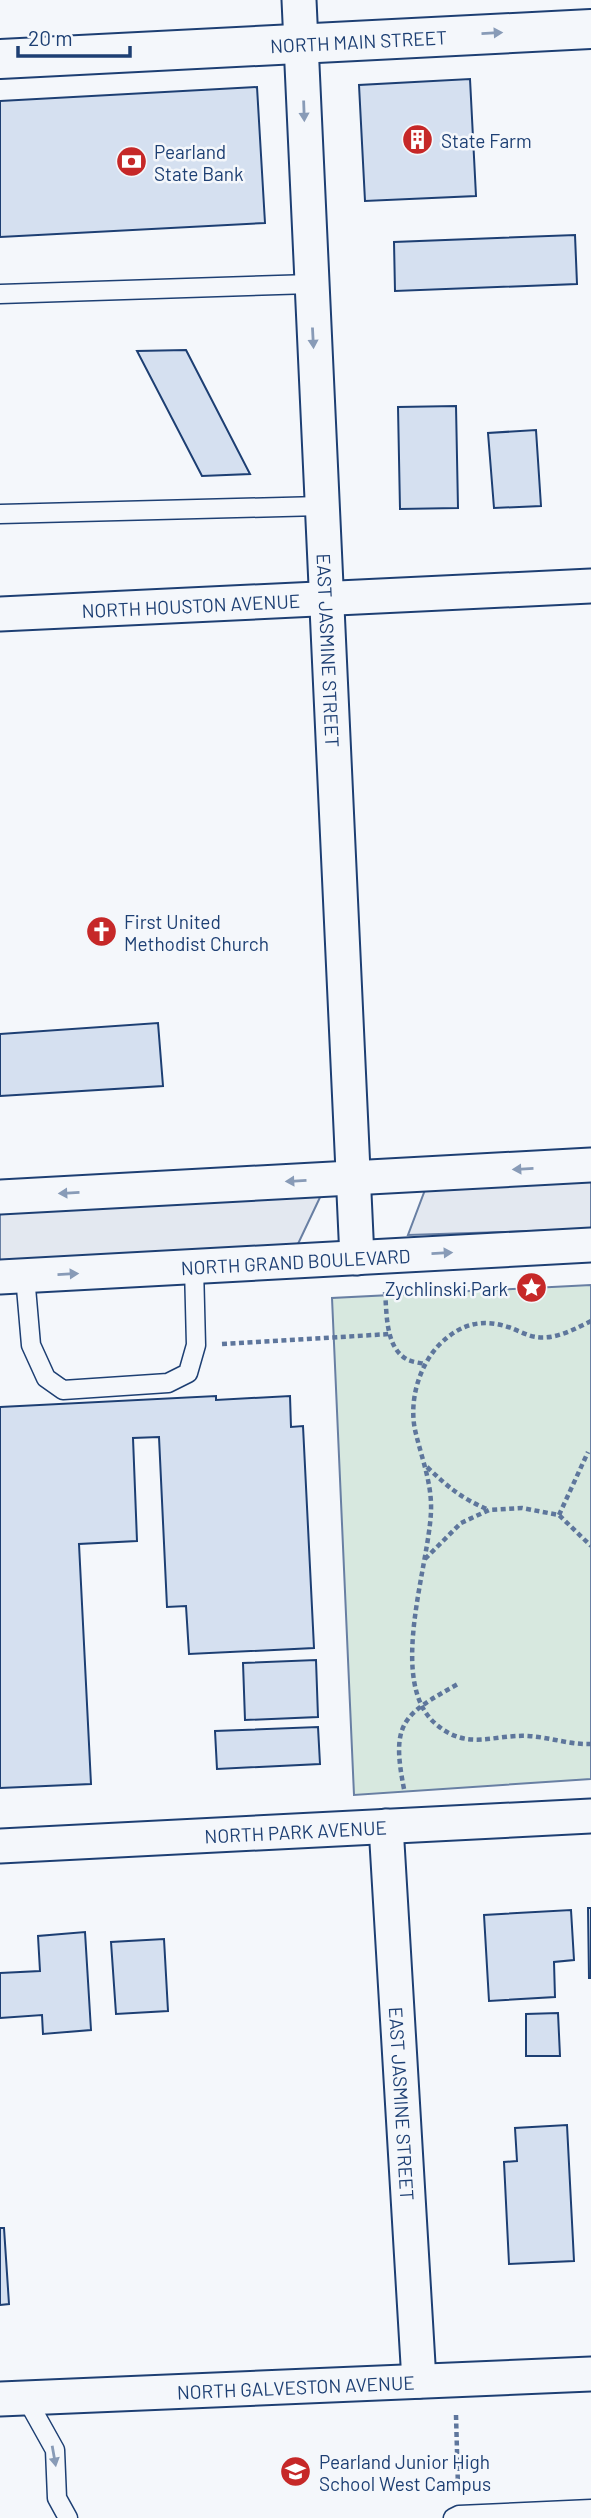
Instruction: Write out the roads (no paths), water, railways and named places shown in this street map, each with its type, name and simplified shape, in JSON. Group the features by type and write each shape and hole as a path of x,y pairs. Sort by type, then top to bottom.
{"main road":[{"name":"NORTH MAIN STREET","path":"0,58 591,29"}],"street":[{"name":"EAST JASMINE STREET","path":"299,0 353,1178 369,1257"},
{"name":"NORTH HOUSTON AVENUE","path":"0,614 591,586"},
{"path":"0,1197 591,1165"},
{"name":"NORTH GRAND BOULEVARD","path":"13,1277 591,1245"},
{"name":"NORTH PARK AVENUE","path":"0,1846 591,1816"},
{"name":"EAST JASMINE STREET","path":"398,1826 419,2381"},
{"name":"NORTH GALVESTON AVENUE","path":"13,2399 591,2374"}],"lane":[{"path":"0,294 311,284"},
{"path":"0,514 321,506"},
{"path":"13,1277 31,1345 46,1378 63,1390 168,1383 188,1373 196,1345 194,1267"},
{"path":"13,2399 55,2450 57,2498 68,2518"},
{"path":"456,2517 591,2509"}],"place":[{"name":"State Farm","path":"418,140"},
{"name":"Pearland State Bank","path":"131,162"},
{"name":"First United Methodist Church","path":"101,932"},
{"name":"Zychlinski Park","path":"531,1288"},
{"name":"Pearland Junior High School West Campus","path":"296,2472"}]}
